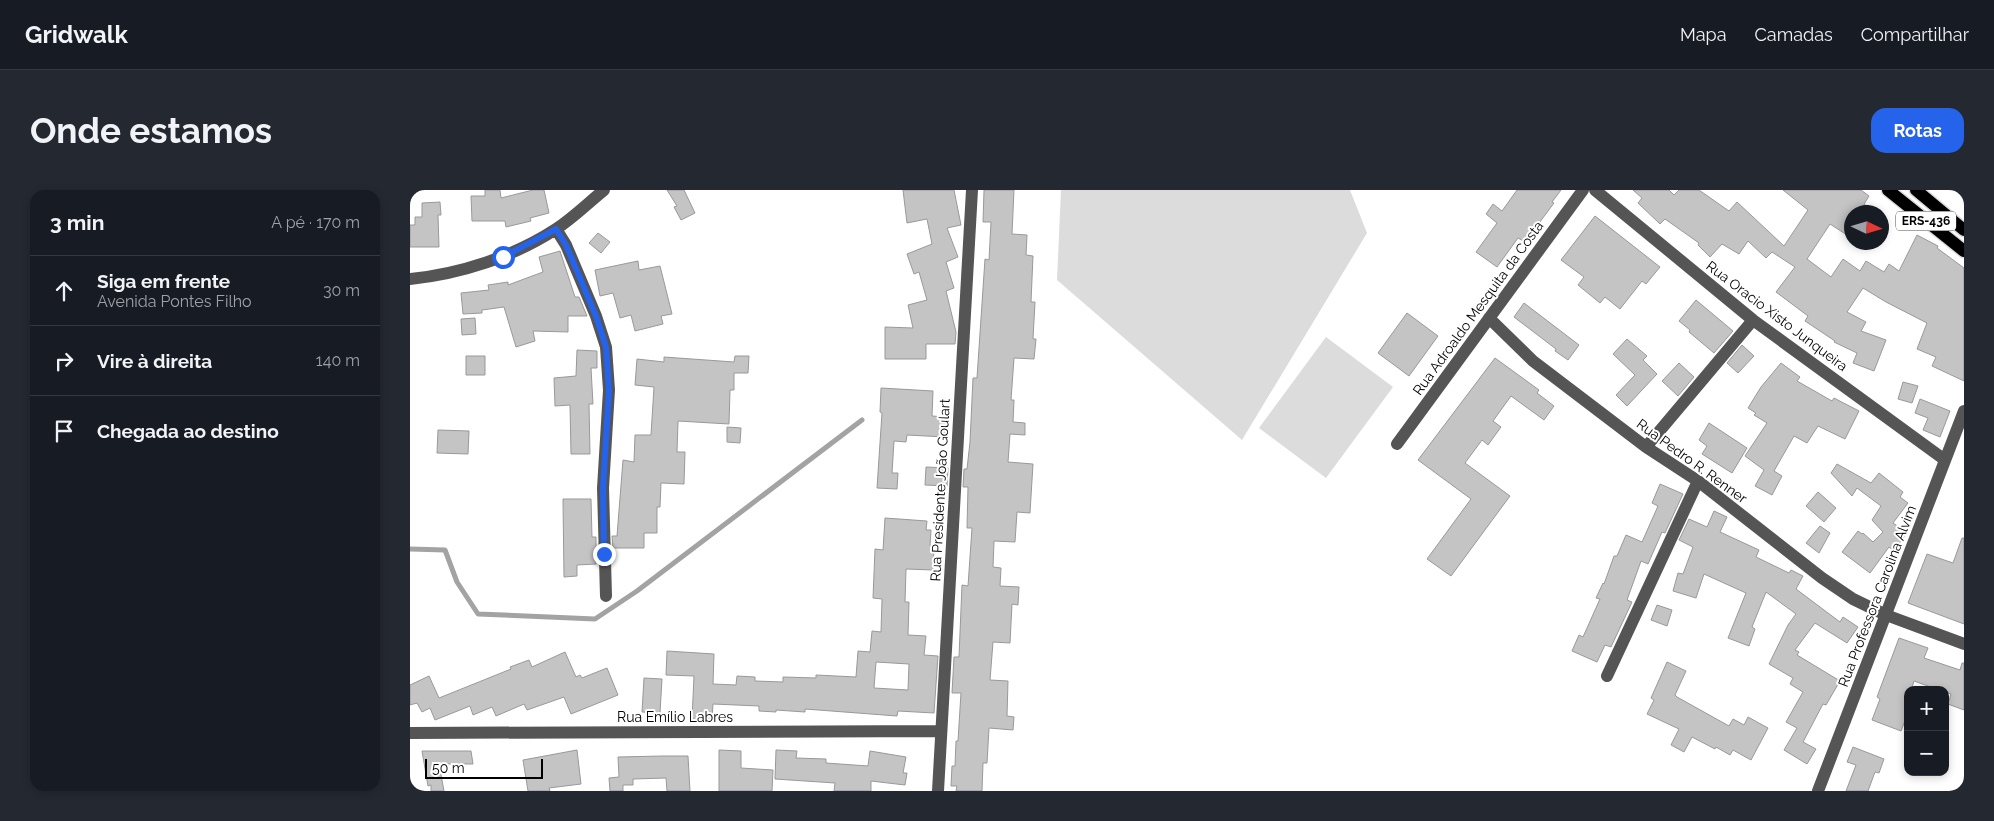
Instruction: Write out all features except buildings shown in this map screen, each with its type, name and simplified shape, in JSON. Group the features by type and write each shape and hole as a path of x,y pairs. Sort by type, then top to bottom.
{"main road":[{"name":"ERS-436","path":"1888,190 1964,251"},
{"name":"ERS-436","path":"1916,190 1964,230"}],"street":[{"path":"410,279 458,270 503,257 556,229 604,190"},
{"name":"Rua Presidente João Goulart","path":"938,791 972,190"},
{"name":"Rua Adroaldo Mesquita da Costa","path":"1397,444 1583,190"},
{"name":"Rua Oracio Xisto Junqueira","path":"1595,190 1753,320 1945,460"},
{"path":"556,229 566,245 596,316 606,347 609,390 603,488 606,596"},
{"name":"Rua Pedro R. Renner","path":"1489,318 1533,361 1646,447 1698,481 1822,578 1853,599 1886,615 1964,644"},
{"path":"1646,447 1753,320"},
{"name":"Rua Professora Carolina Alvim","path":"1818,791 1964,412"},
{"path":"1607,676 1698,481"},
{"name":"Rua Emílio Labres","path":"410,733 941,731"}],"shaded area":[{"path":"1061,190 1350,190 1367,233 1242,440 1057,280"},
{"path":"1326,337 1393,387 1326,478 1259,428"}],"waterway":[{"path":"410,549 445,550 457,582 478,614 595,619 637,591 862,420"}],"route":[{"path":"503,257 556,229 566,245 596,316 606,347 609,390 603,488 604,554"}]}
